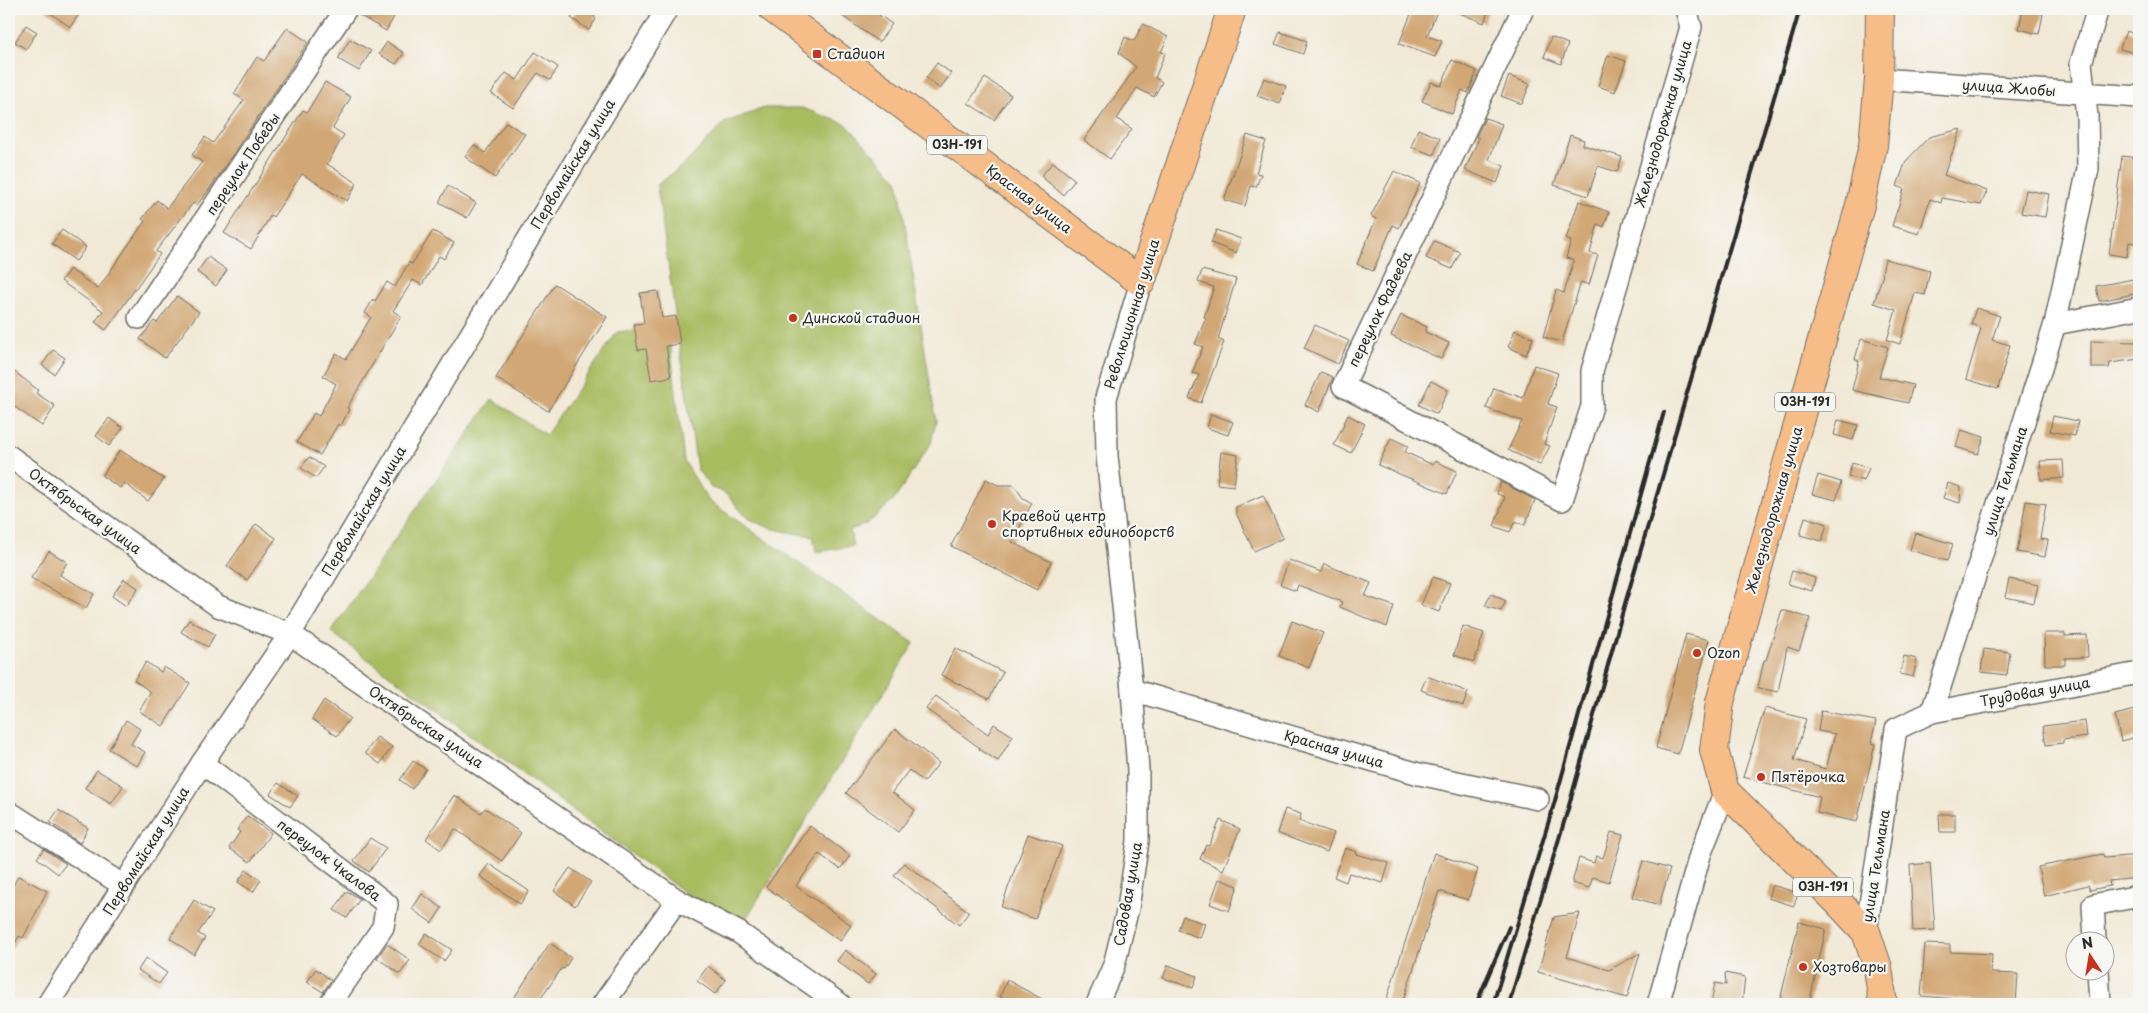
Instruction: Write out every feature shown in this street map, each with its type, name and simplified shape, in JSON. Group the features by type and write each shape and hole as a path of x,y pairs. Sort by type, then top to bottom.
{"main road":[{"name":"Красная улица","path":"774,9 1140,282"},
{"name":"Революционная улица","path":"1140,282 1232,9"},
{"name":"Железнодорожная улица","path":"1725,791 1714,750 1720,702 1860,205 1873,145 1879,79 1880,9"},
{"name":"улица Тельмана","path":"1725,791 1866,932 1878,968 1883,1004"}],"street":[{"name":"переулок Победы","path":"139,318 346,9"},
{"name":"Первомайская улица","path":"48,1004 202,763 290,634 667,9"},
{"name":"переулок Фадеева","path":"1523,9 1343,386 1562,500"},
{"name":"Железнодорожная улица","path":"1562,500 1592,406 1592,371 1691,27 1686,9"},
{"name":"улица Тельмана","path":"1866,932 1896,729 1932,712 2055,324 2088,169 2085,92 2081,63 2098,9"},
{"name":"улица Жлобы","path":"1879,79 2139,97"},
{"name":"Революционная улица","path":"1132,690 1107,456 1106,398 1140,282"},
{"path":"2055,324 2139,308"},
{"name":"Октябрьская улица","path":"9,456 218,606 290,634 677,900 738,932 840,1004"},
{"name":"Трудовая улица","path":"1932,712 2139,673"},
{"name":"Красная улица","path":"1132,690 1419,774 1538,800"},
{"name":"Садовая улица","path":"1097,1004 1114,965 1128,908 1138,841 1138,770 1132,690"},
{"name":"переулок Чкалова","path":"202,763 387,904 383,928 330,1004"},
{"path":"1658,1004 1700,855 1725,791"},
{"path":"9,812 124,886"},
{"path":"2094,930 2093,904 2139,896"},
{"path":"603,1004 677,900"},
{"path":"2099,980 2100,1004"}],"green space":[{"path":"764,108 802,108 846,124 898,180 936,421 931,443 894,500 867,524 850,530 853,546 816,552 813,536 772,528 750,519 744,515 725,493 711,488 697,469 657,185 686,163 724,123"},
{"path":"668,326 684,461 709,501 914,643 738,932 331,632 492,399 546,435 617,332"}],"building":[{"path":"45,9 83,9 70,27"},
{"path":"358,9 381,9 394,17 386,31 357,14"},
{"path":"578,9 599,9 594,17 596,19 589,30 571,18"},
{"path":"832,9 870,9 892,24 879,42"},
{"path":"1413,9 1438,9 1427,36 1442,41 1435,57 1399,44"},
{"path":"1450,9 1489,9 1484,23"},
{"path":"2023,9 2043,14 2039,34 2019,29"},
{"path":"1143,24 1168,37 1161,52 1165,53 1155,78 1162,82 1154,97 1137,88 1117,119 1132,129 1110,159 1084,140 1136,67 1119,53 1125,37 1134,41"},
{"path":"26,25 37,32 26,49 15,42"},
{"path":"287,28 308,42 209,190 197,205 193,203 156,251 160,254 106,330 95,322 103,311 61,281 70,269 98,289 145,221 142,219 157,200 167,208 202,162 192,155 205,137 213,143 244,100 234,94 257,57 264,61"},
{"path":"2126,31 2139,35 2139,54 2120,49"},
{"path":"1280,32 1307,41 1303,54 1275,44"},
{"path":"1551,37 1568,44 1561,64 1544,57"},
{"path":"350,39 371,51 359,71 338,59"},
{"path":"387,42 404,53 396,64 379,54"},
{"path":"535,52 558,67 550,80 538,73 513,108 491,93 506,73 517,80"},
{"path":"1608,55 1626,61 1615,92 1598,86"},
{"path":"1452,60 1477,71 1468,93 1462,90 1452,114 1422,101 1431,82 1441,86"},
{"path":"937,63 951,73 940,89 926,78"},
{"path":"1509,76 1530,84 1522,104 1501,96"},
{"path":"985,78 1011,95 994,120 968,103"},
{"path":"1264,78 1286,86 1280,104 1257,96"},
{"path":"325,82 351,97 333,128 344,135 327,164 357,183 347,201 302,174 273,217 271,215 251,249 224,233 303,110 307,112"},
{"path":"1485,118 1502,124 1489,160 1504,166 1497,183 1465,170 1479,138 1476,137"},
{"path":"506,122 525,134 495,178 465,157 474,145 485,153"},
{"path":"1418,129 1440,138 1434,155 1411,147"},
{"path":"1961,129 1944,175 1987,191 1981,205 1942,198 1941,203 1930,199 1919,234 1892,226 1904,189 1897,186 1906,161 1929,137"},
{"path":"1247,135 1266,141 1256,173 1261,174 1256,187 1251,186 1245,206 1224,200"},
{"path":"1570,135 1584,140 1583,145 1622,157 1617,172 1598,166 1588,196 1554,185"},
{"path":"2122,156 2138,158 2136,171 2139,172 2139,244 2129,242 2127,257 2109,254"},
{"path":"1053,162 1075,180 1063,195 1041,176"},
{"path":"1394,171 1420,183 1399,228 1393,225 1373,271 1357,264 1376,219 1371,216"},
{"path":"448,186 476,203 467,218 439,202"},
{"path":"2026,190 2049,194 2045,217 2021,213"},
{"path":"1579,201 1609,212 1604,227 1598,224 1590,253 1598,255 1589,285 1581,282 1562,342 1543,337 1556,290 1564,293 1574,260 1566,258 1571,241 1566,239"},
{"path":"62,230 86,247 76,261 52,244"},
{"path":"1216,230 1241,239 1236,253 1211,243"},
{"path":"433,231 454,243 444,259 439,256 422,285 413,280 393,311 401,316 347,408 349,409 341,426 338,424 320,455 297,442 314,413 319,416 336,384 323,376 336,353 346,359 371,317 365,313 373,299 375,301 387,282 395,287 409,262 412,264"},
{"path":"1434,241 1460,252 1452,269 1426,258"},
{"path":"208,257 227,270 216,286 197,272"},
{"path":"1885,259 1930,271 1925,295 1915,293 1900,344 1887,340 1896,310 1874,303 1883,274"},
{"path":"1202,270 1236,279 1218,339 1224,342 1201,403 1189,398 1199,375 1192,373 1203,347 1195,344 1206,318 1204,317 1214,287 1198,282"},
{"path":"2139,278 2139,293 2099,301 2096,286"},
{"path":"555,284 607,317 548,411 496,378"},
{"path":"658,291 662,318 676,316 680,344 666,346 671,377 651,380 646,349 638,350 634,324 644,323 640,293"},
{"path":"177,296 199,312 165,358 140,339 154,321 157,323"},
{"path":"1976,308 2000,316 1992,340 2010,345 1998,389 1966,379 1981,328 1971,324"},
{"path":"1401,315 1427,327 1425,332 1449,343 1441,359 1391,336"},
{"path":"1315,325 1349,341 1338,364 1304,348"},
{"path":"1515,330 1533,338 1526,355 1508,347"},
{"path":"1861,339 1888,347 1879,377 1913,385 1908,403 1852,390 1859,361 1855,359"},
{"path":"2091,341 2139,342 2139,359 2110,363 2109,368 2091,368"},
{"path":"53,350 65,358 54,374 42,365"},
{"path":"1534,365 1558,373 1548,404 1557,407 1544,444 1550,446 1540,465 1508,450 1522,421 1486,408 1494,388 1523,398"},
{"path":"15,372 38,390 36,393 55,406 42,426 9,403 9,381"},
{"path":"1321,372 1333,377 1319,412 1305,405"},
{"path":"1431,381 1448,390 1437,414 1419,405"},
{"path":"1211,414 1233,422 1228,435 1207,428"},
{"path":"1348,415 1365,424 1351,453 1334,445"},
{"path":"2053,416 2078,421 2075,436 2050,431"},
{"path":"109,418 123,428 109,446 96,436"},
{"path":"1838,420 1858,425 1853,440 1834,435"},
{"path":"1961,430 1984,437 1978,454 1956,447"},
{"path":"1391,438 1408,446 1405,452 1433,465 1435,461 1457,471 1447,494 1378,465"},
{"path":"120,450 164,479 148,501 124,483 120,488 102,476"},
{"path":"1221,452 1238,455 1234,486 1217,484"},
{"path":"309,457 324,467 316,478 301,468"},
{"path":"2063,460 2064,478 2041,480 2040,461"},
{"path":"1852,463 1869,468 1864,481 1848,476"},
{"path":"1818,475 1841,482 1836,500 1812,494"},
{"name":"Краевой центр спортивных единоборств","path":"986,479 998,485 1014,485 1023,498 1032,503 1012,542 1051,562 1037,590 951,546"},
{"path":"1501,482 1535,500 1525,525 1515,521 1510,532 1494,526 1505,497 1497,494"},
{"path":"1948,483 1961,487 1960,503 1943,498"},
{"path":"1263,495 1283,538 1254,551 1236,513 1236,507"},
{"path":"2026,501 2046,504 2040,539 2048,540 2045,557 2017,552"},
{"path":"1805,517 1827,524 1822,541 1800,535"},
{"path":"256,524 276,538 247,580 227,566"},
{"path":"1915,533 1953,544 1947,561 1910,550"},
{"path":"49,551 67,562 60,575 94,594 86,608 31,578"},
{"path":"1289,560 1321,572 1324,564 1371,583 1365,596 1394,606 1387,627 1340,607 1342,602 1298,585 1296,591 1280,585"},
{"path":"1792,571 1815,578 1812,591 1788,584"},
{"path":"1433,577 1450,583 1439,612 1421,605"},
{"path":"124,579 138,588 126,606 112,596"},
{"path":"2009,579 2038,585 2034,603 2005,597"},
{"path":"1491,594 1506,601 1501,611 1485,606"},
{"path":"1782,610 1810,618 1799,651 1787,647 1778,692 1758,688 1764,660 1766,660"},
{"path":"189,620 215,634 208,647 181,632"},
{"path":"1292,621 1323,633 1309,668 1279,656"},
{"path":"1463,626 1484,633 1474,662 1454,655"},
{"path":"2044,633 2065,633 2065,636 2087,635 2088,657 2065,658 2065,665 2045,665"},
{"path":"1686,634 1709,640 1678,754 1656,748"},
{"path":"955,648 1003,672 989,699 941,675"},
{"path":"1984,649 2010,652 2007,675 1981,672"},
{"path":"1904,656 1917,659 1913,677 1900,674"},
{"path":"146,662 161,672 164,667 190,683 163,726 139,711 151,692 134,680"},
{"path":"1427,676 1468,692 1463,706 1421,690"},
{"path":"936,696 988,734 994,724 1013,736 998,761 926,709"},
{"path":"324,700 350,718 337,736 312,719"},
{"path":"1765,708 1806,719 1794,760 1826,769 1835,734 1818,731 1821,711 1876,721 1871,743 1875,744 1857,822 1817,813 1820,797 1743,777"},
{"path":"2139,709 2139,736 2121,741 2115,715"},
{"path":"126,720 140,729 131,744 145,752 137,766 109,749"},
{"path":"2085,721 2087,737 2063,740 2063,743 2046,745 2043,726"},
{"path":"895,729 939,763 924,782 909,770 892,792 915,810 898,832 846,793"},
{"path":"377,737 392,747 380,764 365,753"},
{"path":"413,761 426,769 412,789 400,780"},
{"path":"97,770 123,786 111,804 85,788"},
{"path":"278,783 298,796 290,807 270,794"},
{"path":"454,795 481,813 485,808 521,833 502,861 455,829 441,850 426,839"},
{"path":"1285,809 1301,814 1299,821 1334,833 1327,852 1277,833"},
{"path":"58,810 88,828 80,843 50,822"},
{"path":"1939,814 1955,814 1955,832 1940,832"},
{"path":"247,816 271,833 250,862 229,848 240,832 237,830"},
{"path":"1220,820 1240,829 1223,870 1200,859 1206,845 1209,846"},
{"path":"810,826 850,856 840,869 819,854 796,886 851,925 840,941 766,887"},
{"path":"1611,832 1623,835 1609,882 1593,877 1589,888 1572,883 1579,858 1594,863 1596,856 1603,858"},
{"path":"1028,834 1062,846 1035,919 1001,907"},
{"path":"370,838 386,848 369,872 354,861"},
{"path":"1345,848 1357,852 1356,854 1389,863 1383,883 1349,873 1346,882 1334,877"},
{"path":"44,849 66,864 58,874 37,858"},
{"path":"1434,853 1478,869 1468,900 1439,891 1402,1004 1385,1004"},
{"path":"2103,854 2104,858 2139,855 2139,878 2109,881 2110,886 2090,890 2088,885 2044,896 2038,867"},
{"path":"1643,861 1670,869 1659,905 1632,897"},
{"path":"904,863 969,912 959,925 894,876"},
{"path":"1930,863 1935,930 1913,931 1910,865"},
{"path":"489,864 529,891 520,904 480,876"},
{"path":"570,868 591,882 575,906 554,891"},
{"path":"246,870 261,880 253,892 238,882"},
{"path":"18,876 47,891 23,938 19,936 9,954 9,894"},
{"path":"1219,879 1238,886 1229,911 1210,904"},
{"path":"1772,885 1798,893 1794,906 1768,898"},
{"path":"347,891 360,899 347,918 334,910"},
{"path":"422,894 442,908 432,923 412,909"},
{"path":"194,900 213,912 198,933 205,938 194,955 170,938"},
{"path":"1580,913 1567,957 1609,970 1640,953 1627,998 1538,972 1554,917"},
{"path":"1183,916 1205,924 1200,938 1178,930"},
{"name":"Хозтовары","path":"1799,922 1826,929 1809,1004 1779,1004"},
{"path":"426,933 452,950 444,961 419,944"},
{"path":"550,943 571,958 564,969 562,968 537,1004 510,1004"},
{"path":"387,944 410,960 400,974 377,958"},
{"path":"1925,944 1950,945 1950,952 1992,954 1991,973 2018,974 2016,1004 1921,996"},
{"path":"845,950 876,974 868,984 837,961"},
{"path":"146,958 167,973 159,984 138,970"},
{"path":"1168,965 1197,976 1193,988 1163,978"},
{"path":"708,966 726,980 715,994 697,981"},
{"path":"316,969 331,980 323,992 307,982"},
{"path":"1725,973 1745,977 1742,1004 1711,1004 1715,983 1726,985"},
{"path":"1007,980 1051,1004 1016,1004 1000,997"}],"railway":[{"path":"1509,1004 1568,809 1624,607 1800,9"},
{"path":"1493,1004 1554,804 1664,412"},
{"path":"1476,1004 1509,927"}],"place":[{"name":"Стадион","path":"817,54"},
{"name":"Динской стадион","path":"793,318"},
{"name":"Краевой центр спортивных единоборств","path":"992,524"},
{"name":"Ozon","path":"1697,653"},
{"name":"Пятёрочка","path":"1761,777"},
{"name":"Хозтовары","path":"1803,967"}]}
